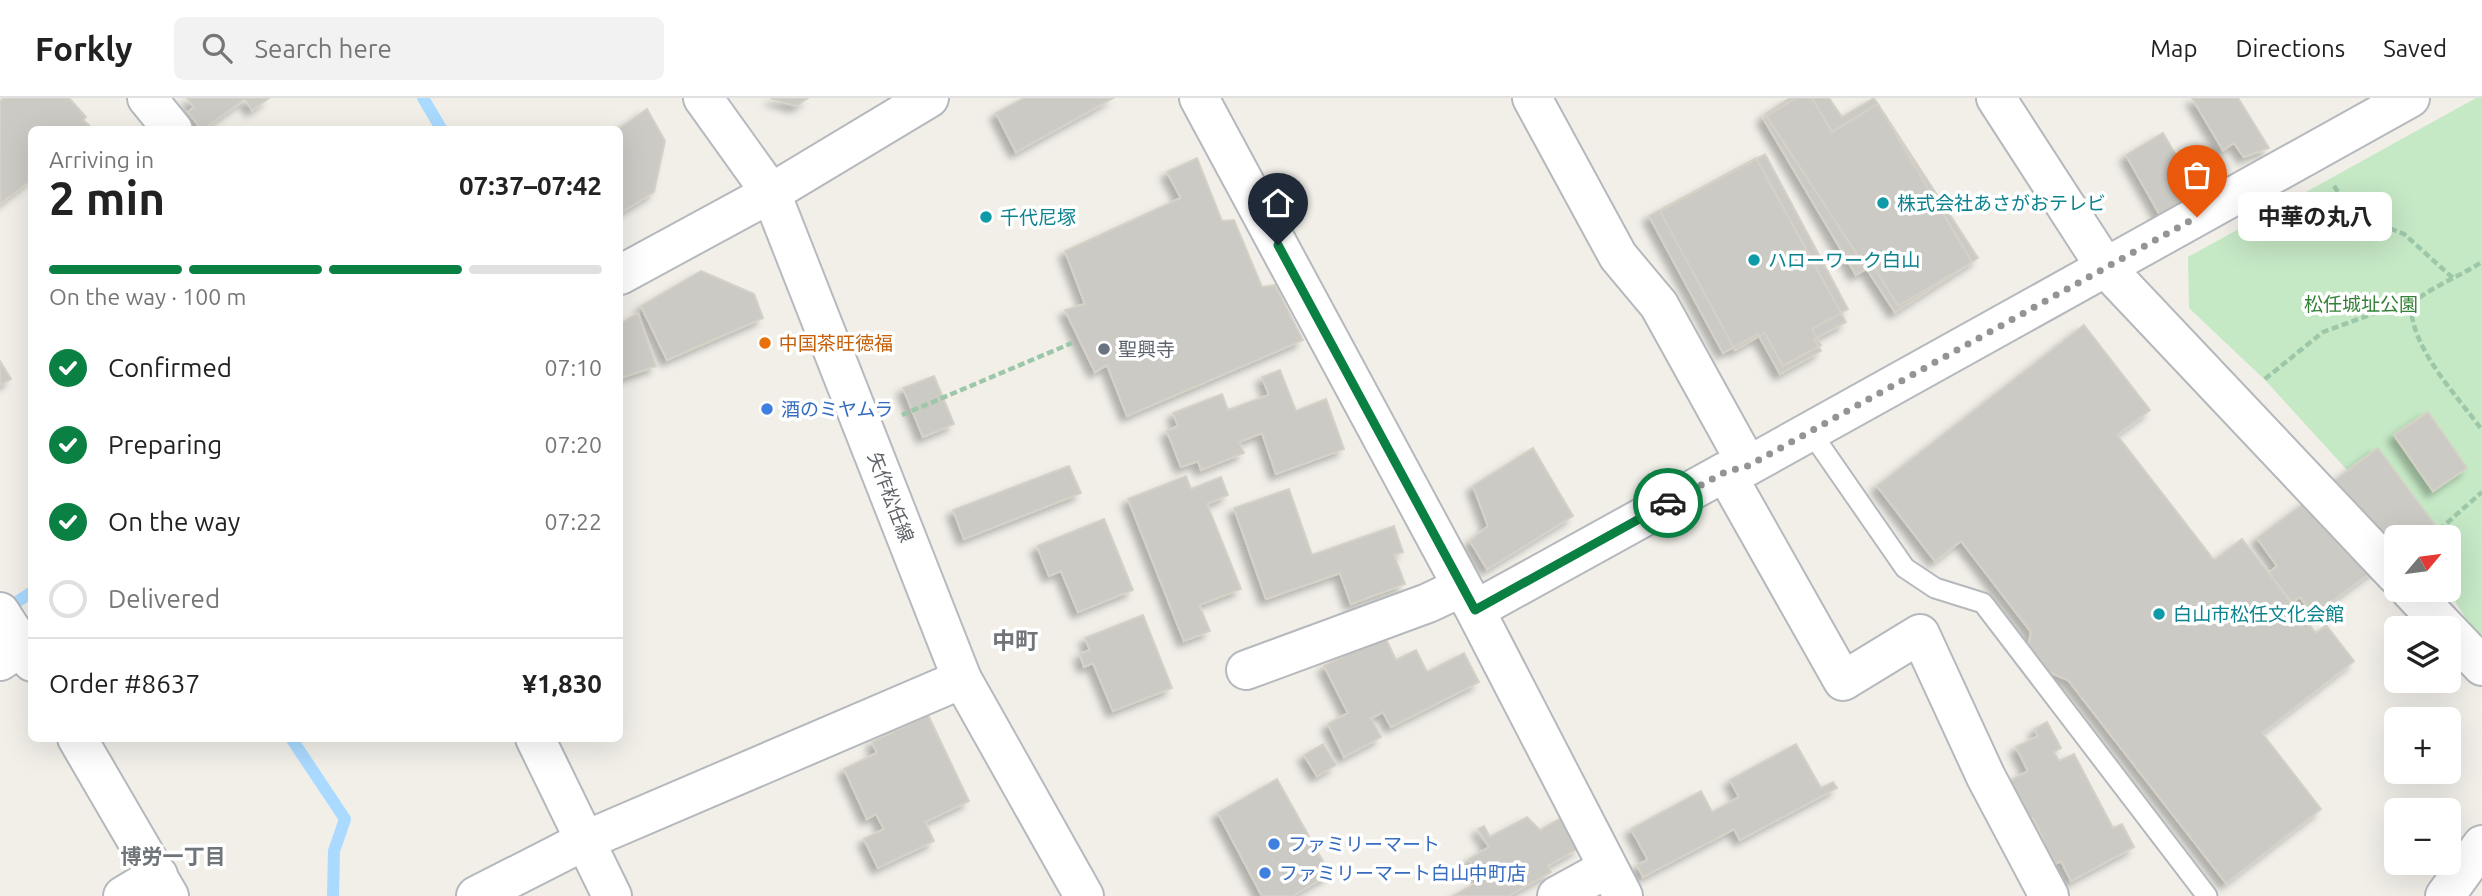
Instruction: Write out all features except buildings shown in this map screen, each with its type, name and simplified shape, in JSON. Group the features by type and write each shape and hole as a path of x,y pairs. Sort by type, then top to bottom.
{"street":[{"path":"147,98 170,126"},
{"name":"矢作松任線","path":"703,98 771,193 962,679 1084,896"},
{"path":"623,273 771,193 929,98"},
{"path":"1199,98 1469,598 1615,882 1557,896"},
{"path":"1532,98 1618,256 1659,305 1736,469 1843,681 1920,634 1986,777 2049,896"},
{"path":"1996,98 2106,268 2384,562"},
{"path":"1247,670 1428,603 1469,598 1736,469 1810,431 2410,98"},
{"path":"2421,602 2435,616"},
{"path":"2461,644 2482,666"},
{"path":"476,896 584,841 962,679"},
{"path":"79,742 163,886 123,896"},
{"path":"538,742 612,896"},
{"path":"2445,896 2482,845"}],"lane":[{"path":"1810,431 1905,568 1935,588 1983,603 2207,896"}],"path":[{"path":"2312,153 2352,213 2404,233 2454,279"},
{"path":"2236,406 2323,331 2389,308 2411,304 2430,289 2454,279 2482,261"},
{"path":"2411,304 2411,319 2421,344 2482,430"},
{"path":"865,431 1072,343"},
{"path":"2445,525 2482,492"}],"green space":[{"name":"松任城址公園","path":"2476,98 2482,98 2482,644 2456,602 2461,602 2461,525 2397,525 2265,380 2189,308 2188,257"}],"waterway":[{"path":"423,98 440,126"},
{"path":"3,611 28,595"},
{"path":"294,742 345,819 334,851 333,896"}],"way so far":[{"path":"1668,503 1725,472 1748,466 2197,217"}],"place":[{"name":"株式会社あさがおテレビ","path":"1883,203"},
{"name":"千代尼塚","path":"986,217"},
{"name":"中華の丸八","path":"2197,217"},
{"name":"ハローワーク白山","path":"1754,260"},
{"name":"中国茶旺徳福","path":"765,343"},
{"name":"聖興寺","path":"1104,349"},
{"name":"酒のミヤムラ","path":"767,409"},
{"name":"白山市松任文化会館","path":"2159,614"},
{"name":"ファミリーマート","path":"1274,844"},
{"name":"ファミリーマート白山中町店","path":"1265,873"}],"district":[{"name":"中町","path":"1015,640"},
{"name":"博労一丁目","path":"173,856"}],"route":[{"path":"1278,245 1475,610 1668,503"}]}
